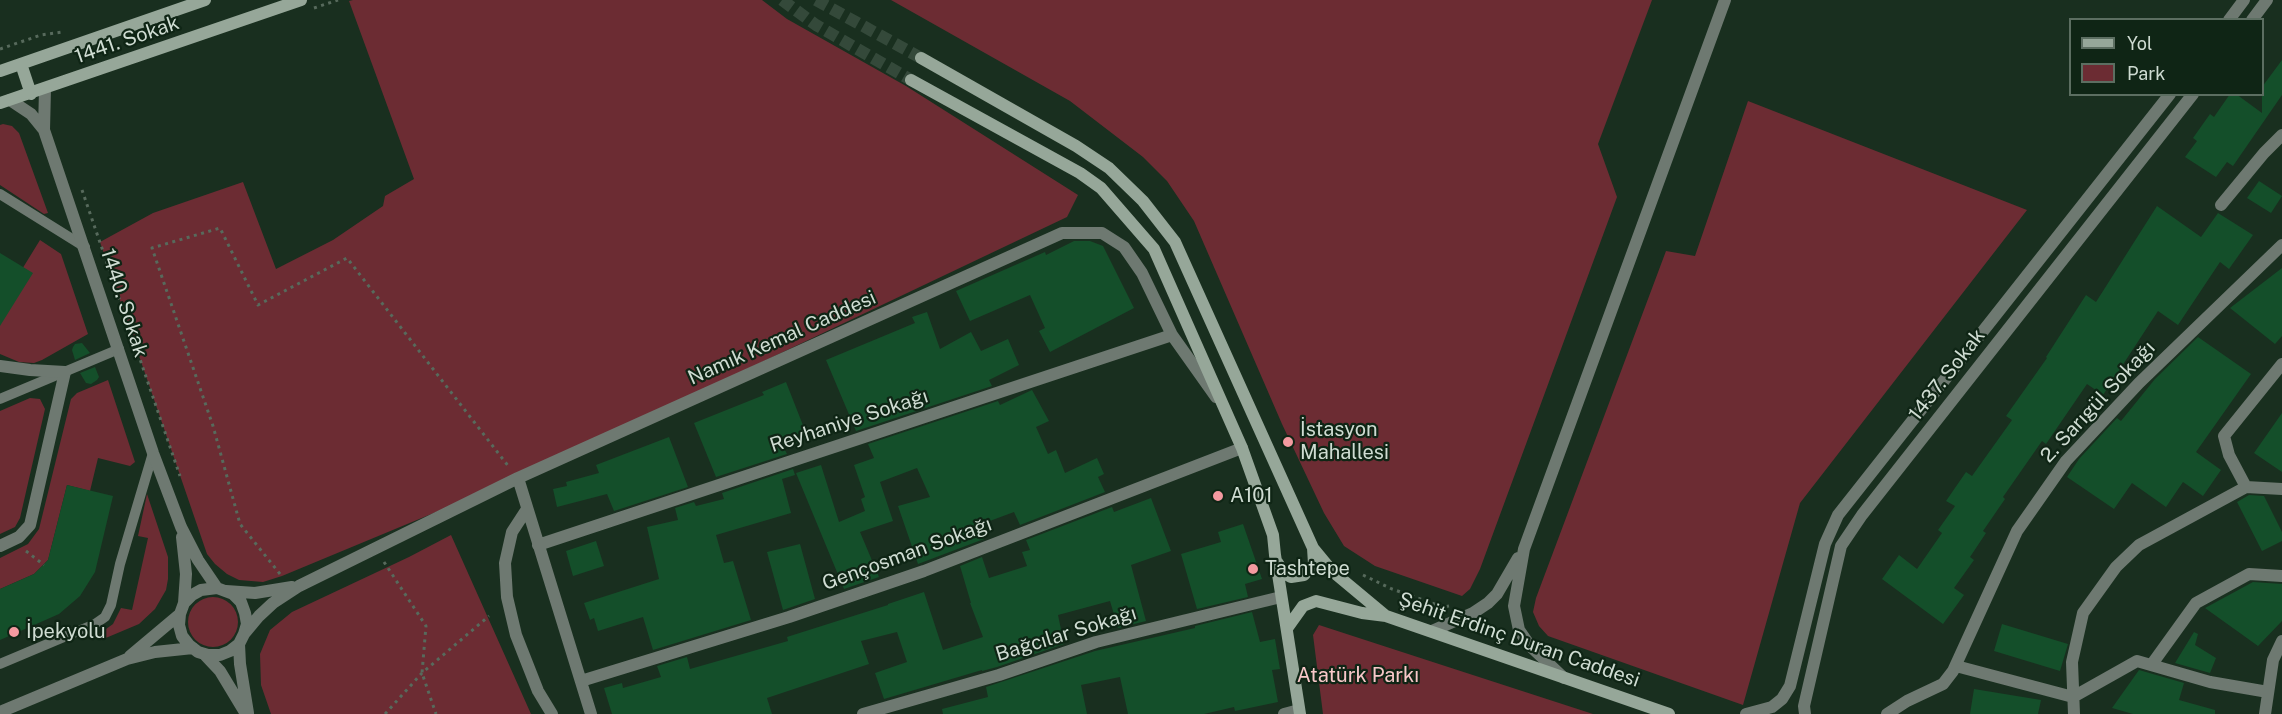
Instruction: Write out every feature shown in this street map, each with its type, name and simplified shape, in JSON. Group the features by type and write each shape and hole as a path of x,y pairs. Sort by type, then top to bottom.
{"main road":[{"name":"1441. Sokak","path":"0,71 205,0"},
{"name":"1441. Sokak","path":"5,101 301,0"},
{"name":"Şehit Erdinç Duran Caddesi","path":"921,58 1076,146 1109,168 1143,201 1175,243 1313,548 1332,571 1386,616 1670,714"},
{"path":"21,64 31,94"},
{"path":"911,80 1080,173 1109,196 1154,249 1242,448 1273,535 1300,712"},
{"path":"1275,555 1284,573 1291,577 1304,575 1314,564 1313,548"},
{"path":"1288,627 1303,606 1316,601 1362,613 1386,616"}],"street":[{"path":"1566,679 1530,646 1519,630 1514,606 1524,549 1725,0"},
{"path":"2230,18 2244,0"},
{"path":"2254,18 2267,0"},
{"name":"1440. Sokak","path":"45,89 44,130 153,453 181,527"},
{"path":"1746,714 1772,707 1782,699 1790,686 1828,534 1838,515 2168,96"},
{"name":"1437. Sokak","path":"1805,714 1804,706 1841,546 1862,515 2191,96"},
{"path":"5,101 31,114 44,130"},
{"path":"2221,205 2282,135"},
{"name":"Namık Kemal Caddesi","path":"299,586 518,478 1062,233 1102,233 1124,247 1142,273 1172,335"},
{"name":"2. Sarıgül Sokağı","path":"1887,714 1907,701 1943,684 1956,666 2017,531 2066,461 2139,382 2282,245"},
{"path":"1172,335 1225,410"},
{"name":"Reyhaniye Sokağı","path":"538,545 1172,335"},
{"path":"2246,487 2229,455 2224,436 2282,364"},
{"path":"0,366 65,372 31,520 25,532 0,546"},
{"name":"Gençosman Sokağı","path":"581,681 789,617 924,571 1242,448"},
{"path":"518,478 591,714"},
{"path":"2074,714 2072,662 2083,613 2116,567 2139,545 2246,487 2282,489"},
{"path":"527,509 512,532 505,563 507,597 516,635 538,691 552,714"},
{"path":"181,527 198,560 221,590 233,594 241,602 246,613 247,624 242,639 241,673 247,714"},
{"path":"181,527 186,574 180,625 182,636 220,671 247,714"},
{"path":"1432,631 1473,613 1488,603 1497,594 1524,549"},
{"path":"2152,664 2196,603 2249,574 2282,576"},
{"path":"127,659 182,609 192,595 201,590 255,594 299,586"},
{"path":"0,712 127,659 155,652 199,651 219,655 230,651 259,616 273,603 299,586"},
{"name":"Bağcılar Sokağı","path":"863,714 999,675 1096,642 1281,597"},
{"path":"2265,714 2273,660 2282,641"},
{"path":"1956,666 2073,697 2137,661 2210,681 2268,692"},
{"path":"1284,714 1300,712"}],"lane":[{"path":"0,194 85,247"},
{"path":"0,399 119,349"},
{"path":"0,664 95,624 105,617 111,605 120,564 153,453"}],"path":[{"path":"0,49 41,35 68,32"},
{"path":"82,190 180,477"},
{"path":"274,580 282,576 240,524 213,426 152,249 220,228 258,305 347,258 518,478"},
{"path":"13,540 44,565"},
{"path":"384,562 426,626 422,674 436,714"},
{"path":"1359,572 1392,589 1443,607 1454,605"},
{"path":"385,714 422,674 489,615"}],"green space":[{"path":"762,0 787,19 906,86 1078,195 1067,217 518,478 282,576 263,582 239,580 227,574 207,554 100,242 153,213 243,182 276,269 333,240 383,206 385,196 414,179 349,1"},
{"path":"891,0 1652,0 1598,144 1617,197 1480,569 1470,589 1462,596 1375,566 1344,546 1324,513 1282,424 1194,221 1167,181 1143,157 1070,101"},
{"path":"1748,101 2027,210 1800,503 1743,705 1548,636 1539,626 1533,612 1536,598 1666,251 1695,256"},
{"path":"0,125 12,126 19,133 48,213 44,214 0,185"},
{"path":"40,240 61,254 88,334 42,360 34,363 19,362 0,354 0,305"},
{"path":"108,380 135,462 130,466 98,458 90,491 67,485 48,560 34,574 0,589 0,558 28,544 39,529 71,399 77,393"},
{"path":"30,398 40,399 45,409 20,518 15,527 0,534 0,411"},
{"path":"147,494 168,557 166,590 155,609 139,624 101,640 99,634 113,624 121,608 132,610 148,538 138,536"},
{"path":"451,535 531,714 271,714 261,685 260,654 270,630 292,612"},
{"path":"208,597 218,597 231,604 238,617 238,627 231,640 218,647 208,647 199,643 192,636 188,627 188,617 192,608 199,601"},
{"name":"Atatürk Parkı","path":"1319,625 1593,714 1323,714 1313,635"}],"building":[{"path":"2282,60 2282,95 2233,166 2227,162 2216,177 2185,157 2197,141 2193,138 2210,114 2214,117 2229,96 2239,96 2262,113 2264,84"},
{"path":"2259,181 2282,196 2271,213 2247,198"},
{"path":"2157,206 2201,237 2218,213 2253,235 2229,269 2220,262 2178,325 2158,311 2103,395 2087,384 2046,444 2042,441 2003,497 2005,499 1983,531 1986,533 1970,557 1974,560 1954,588 1964,595 1943,624 1882,579 1899,555 1917,569 1942,533 1938,530 1955,506 1946,501 1966,472 1972,476 2012,420 2006,416 2047,358 2086,295 2096,302"},
{"path":"1074,241 1090,241 1103,246 1134,308 1050,352 1039,331 1045,328 1030,295 970,321 956,291 1045,252 1046,255"},
{"path":"0,253 33,273 0,326"},
{"path":"2282,268 2282,336 2275,344 2230,308"},
{"path":"927,312 940,349 971,332 981,351 1008,339 1019,365 989,380 992,386 856,431 826,360 915,323 912,317"},
{"path":"2198,337 2251,374 2196,452 2221,470 2203,496 2183,482 2166,507 2132,483 2114,509 2067,477 2079,459 2117,418 2121,421 2155,379"},
{"path":"82,343 90,353 75,360 73,347 75,344"},
{"path":"95,367 99,377 91,384 86,383 80,373"},
{"path":"786,382 808,438 784,448 787,454 716,477 694,423 764,395 762,392"},
{"path":"1032,390 1049,421 1036,427 1048,454 1056,450 1065,473 1097,458 1104,474 1098,477 1105,492 1020,525 1014,512 979,525 984,539 918,564 898,506 930,497 917,468 880,482 893,521 860,532 879,577 844,589 796,473 821,465 839,522 865,511 861,499 865,497 854,465 874,458 868,444 998,401 1000,405"},
{"path":"2282,413 2282,472 2254,453"},
{"path":"669,437 688,487 614,511 607,494 557,507 553,489 567,486 566,482 599,473 596,465"},
{"path":"793,469 795,475 782,479 791,513 716,535 724,563 733,561 751,620 653,650 643,617 598,631 594,618 590,620 584,603 659,579 647,527 678,520 675,508 694,502 696,506 724,499 722,493"},
{"path":"67,485 113,496 95,572 80,596 59,614 0,640 0,589 34,574 48,560"},
{"path":"2249,495 2264,496 2282,532 2282,541 2262,551 2237,502"},
{"path":"1151,498 1171,551 1131,565 1146,621 1118,628 1110,601 1058,615 1064,644 997,667 884,699 875,673 907,662 897,632 861,641 869,664 767,698 772,714 612,714 604,688 622,683 623,688 661,677 657,666 687,657 690,669 788,641 787,637 924,592 943,650 983,637 970,603 960,566 982,557 989,578 1027,566 1022,552 1030,550 1026,540 1112,507 1114,512"},
{"path":"1243,524 1262,579 1245,584 1248,597 1197,609 1181,554 1221,542 1218,532"},
{"path":"596,541 604,566 573,576 566,551"},
{"path":"800,544 815,599 783,610 767,552"},
{"path":"2253,582 2282,584 2282,621 2258,646 2205,608"},
{"path":"1252,612 1260,642 1275,639 1280,669 1272,670 1278,702 1235,711 1234,707 1204,714 1128,714 1120,677 1081,685 1087,714 943,714 942,709 988,697 986,687 1095,651"},
{"path":"2002,624 2068,644 2060,671 1994,651"},
{"path":"2194,632 2198,634 2195,645 2216,658 2210,673 2175,663"},
{"path":"2139,670 2184,683 2179,700 2215,710 2215,714 2133,714 2112,708"},
{"path":"1974,689 2041,700 2038,714 1970,714"}],"tunnel":[{"path":"782,0 816,25 911,80"},
{"path":"816,0 921,58"}],"place":[{"name":"İstasyon Mahallesi","path":"1288,442"},
{"name":"A101","path":"1218,496"},
{"name":"Tashtepe","path":"1253,569"},
{"name":"İpekyolu","path":"14,632"}]}
